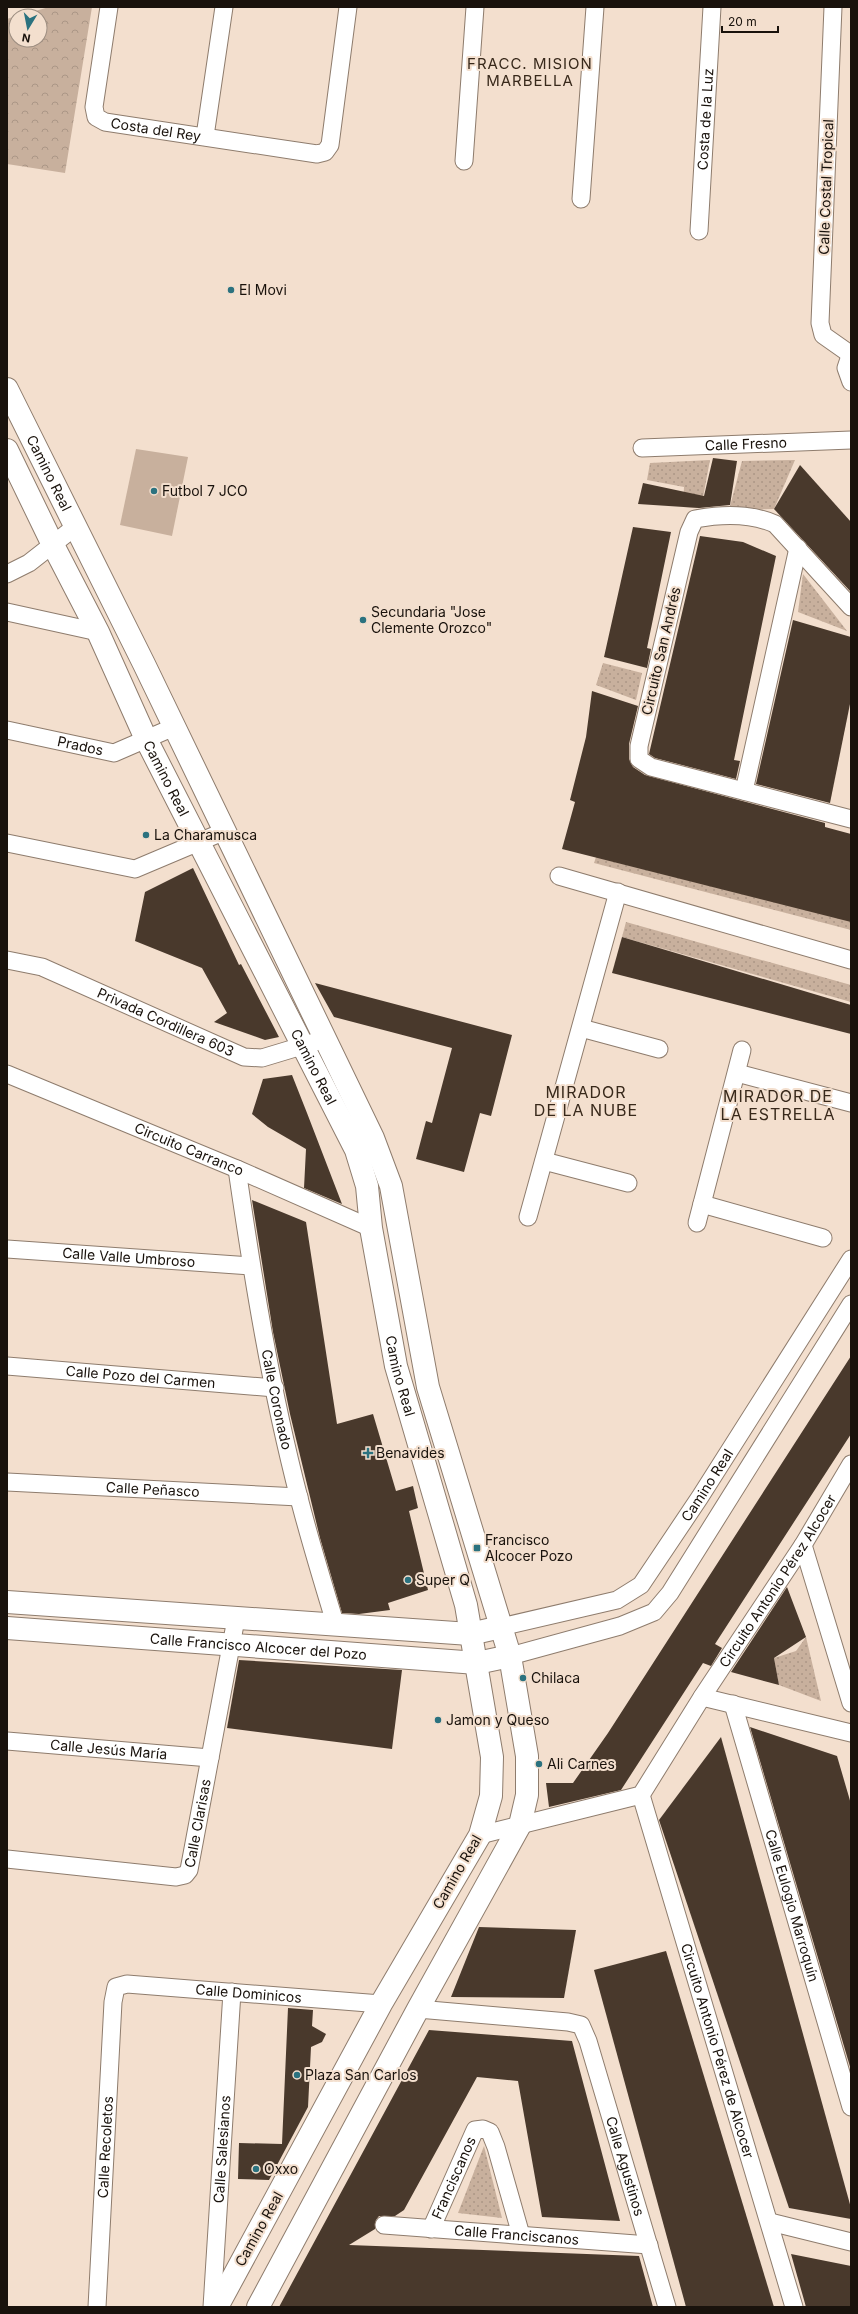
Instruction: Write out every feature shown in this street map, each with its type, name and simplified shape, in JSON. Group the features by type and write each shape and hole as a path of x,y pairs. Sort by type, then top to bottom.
{"street":[{"name":"Costa del Rey","path":"109,7 94,107 96,117 105,122 317,154 326,152 330,145 348,7"},
{"path":"205,136 224,7"},
{"path":"464,160 475,7"},
{"path":"581,199 595,7"},
{"name":"Costa de la Luz","path":"699,230 712,7"},
{"name":"Calle Costal Tropical","path":"833,7 820,323 823,335 850,353"},
{"path":"850,353 846,368 851,382"},
{"name":"Camino Real","path":"7,389 225,831 373,1138 391,1186 428,1387 510,1656 527,1756 527,1795 520,1825 418,2009 258,2307"},
{"name":"Calle Fresno","path":"642,448 851,440"},
{"name":"Camino Real","path":"7,450 53,545 98,632 146,739 199,840 356,1150 367,1186 370,1228 396,1366 466,1605 492,1757 492,1796 480,1835 381,2004 217,2307"},
{"name":"Circuito San Andrés","path":"850,814 744,791 651,767 639,759 639,746 689,532 695,519 712,516 759,517 774,524 798,548 851,607"},
{"path":"7,574 29,563 75,527"},
{"path":"744,791 798,548"},
{"path":"7,612 98,632"},
{"name":"Prados","path":"7,730 114,753 174,728"},
{"path":"7,843 135,869 199,840 225,831"},
{"path":"559,876 851,960"},
{"path":"528,1217 618,892"},
{"name":"Privada Cordillera 603","path":"7,960 42,967 244,1057 262,1058 302,1045 326,1040"},
{"path":"581,1028 659,1048"},
{"path":"697,1223 738,1073 742,1050"},
{"path":"738,1073 851,1103"},
{"name":"Circuito Carranco","path":"7,1074 237,1169 370,1228"},
{"path":"544,1161 628,1182"},
{"name":"Calle Coronado","path":"237,1169 251,1266 274,1388 298,1497 336,1626"},
{"path":"702,1204 823,1238"},
{"name":"Calle Valle Umbroso","path":"7,1249 251,1266"},
{"name":"Camino Real","path":"501,1627 617,1600 641,1585 700,1497 851,1259"},
{"name":"Camino Real","path":"510,1656 620,1626 654,1612 670,1593 851,1304"},
{"name":"Calle Pozo del Carmen","path":"7,1366 274,1388"},
{"name":"Circuito Antonio Pérez Alcocer","path":"702,1697 803,1545 851,1464"},
{"name":"Calle Peñasco","path":"7,1482 298,1497"},
{"path":"803,1545 851,1703"},
{"name":"Calle Francisco Alcocer del Pozo","path":"7,1602 336,1626 470,1634 501,1627"},
{"name":"Calle Clarisas","path":"7,1859 176,1876 185,1875 189,1870 236,1619"},
{"name":"Calle Francisco Alcocer del Pozo","path":"7,1628 477,1663 510,1656"},
{"path":"480,1835 641,1795 702,1697 851,1733"},
{"name":"Calle Eulogio Marroquín","path":"733,1704 851,2107"},
{"name":"Calle Jesús María","path":"7,1741 210,1758"},
{"name":"Circuito Antonio Pérez de Alcocer","path":"641,1795 770,2222 794,2307"},
{"name":"Calle Dominicos","path":"116,1987 127,1984 381,2004"},
{"name":"Calle Recoletos","path":"97,2307 113,2002 116,1987"},
{"name":"Calle Salesianos","path":"212,2307 232,1992"},
{"name":"Calle Agustinos","path":"418,2009 568,2022 581,2025 588,2041 667,2307"},
{"name":"Franciscanos","path":"431,2229 475,2130 483,2129 490,2132 496,2147 521,2235"},
{"path":"770,2222 851,2242"},
{"name":"Calle Franciscanos","path":"384,2225 649,2245"}],"green space":[{"path":"92,7 65,173 7,164 7,19 8,48 48,48 48,8 46,8"},
{"name":"Futbol 7 JCO","path":"136,449 188,457 172,536 120,525"},
{"path":"710,460 701,508 683,507 684,487 647,480 650,463"},
{"path":"795,460 774,509 729,510 742,461"},
{"path":"803,574 847,631 798,612"},
{"path":"603,663 642,673 636,700 596,685"},
{"path":"598,851 851,919 851,930 594,863"},
{"path":"626,922 851,985 851,1002 622,937"},
{"path":"806,1637 821,1701 779,1685 774,1658 796,1651"},
{"path":"484,2146 502,2218 458,2213"}],"building":[{"path":"713,458 737,461 730,505 699,508 638,504 643,483 704,496"},
{"path":"800,465 851,522 851,592 774,509"},
{"path":"633,527 671,532 647,648 651,649 647,668 604,657"},
{"path":"700,536 743,542 776,556 734,760 740,761 736,779 655,758 649,754"},
{"path":"793,620 851,637 851,699 830,803 756,784"},
{"path":"592,691 638,706 629,744 629,759 633,767 645,775 825,823 825,827 851,834 851,922 562,849 575,802 570,800 586,737"},
{"path":"193,868 239,965 241,964 279,1037 265,1040 214,1022 227,1013 202,968 135,941 145,892"},
{"path":"622,937 851,1005 851,1034 612,973"},
{"path":"315,983 512,1035 491,1116 480,1113 464,1172 416,1159 426,1121 432,1123 452,1048 334,1017"},
{"path":"292,1075 342,1204 304,1188 306,1149 268,1127 252,1114 263,1079"},
{"path":"252,1200 306,1222 337,1424 373,1414 396,1491 413,1486 418,1508 409,1511 428,1590 388,1603 390,1610 359,1614 342,1613 320,1538 290,1414 273,1332"},
{"path":"851,1356 851,1434 715,1644 722,1648 711,1666 703,1663 621,1790 549,1807 546,1783 573,1783 608,1733"},
{"path":"787,1587 806,1637 774,1658 779,1685 731,1672"},
{"path":"239,1660 402,1670 392,1749 227,1728"},
{"path":"750,1727 837,1756 851,1804 851,2070"},
{"path":"721,1737 851,2208 851,2219 789,2208 659,1820"},
{"path":"479,1927 576,1930 564,1998 451,1997"},
{"path":"666,1951 774,2307 686,2307 594,1970"},
{"name":"Plaza San Carlos","path":"288,2008 313,2010 312,2026 326,2034 322,2042 311,2047 308,2107 269,2180 238,2179 239,2143 282,2144"},
{"path":"429,2030 572,2041 620,2221 542,2217 518,2081 477,2077 404,2210 395,2216 379,2216 376,2220 375,2229 349,2245 639,2256 653,2307 279,2307"},
{"path":"791,2254 851,2266 851,2307 806,2307"}],"place":[{"name":"El Movi","path":"231,290"},
{"name":"Futbol 7 JCO","path":"154,491"},
{"name":"Secundaria \"Jose Clemente Orozco\"","path":"363,620"},
{"name":"La Charamusca","path":"146,835"},
{"name":"Benavides","path":"368,1453"},
{"name":"Francisco Alcocer Pozo","path":"477,1548"},
{"name":"Super Q","path":"408,1580"},
{"name":"Chilaca","path":"523,1678"},
{"name":"Jamon y Queso","path":"438,1720"},
{"name":"Ali Carnes","path":"539,1764"},
{"name":"Plaza San Carlos","path":"297,2075"},
{"name":"Oxxo","path":"256,2169"}],"district":[{"name":"FRACC. MISION MARBELLA","path":"530,72"},
{"name":"MIRADOR DE LA NUBE","path":"586,1101"},
{"name":"MIRADOR DE LA ESTRELLA","path":"778,1105"}]}
